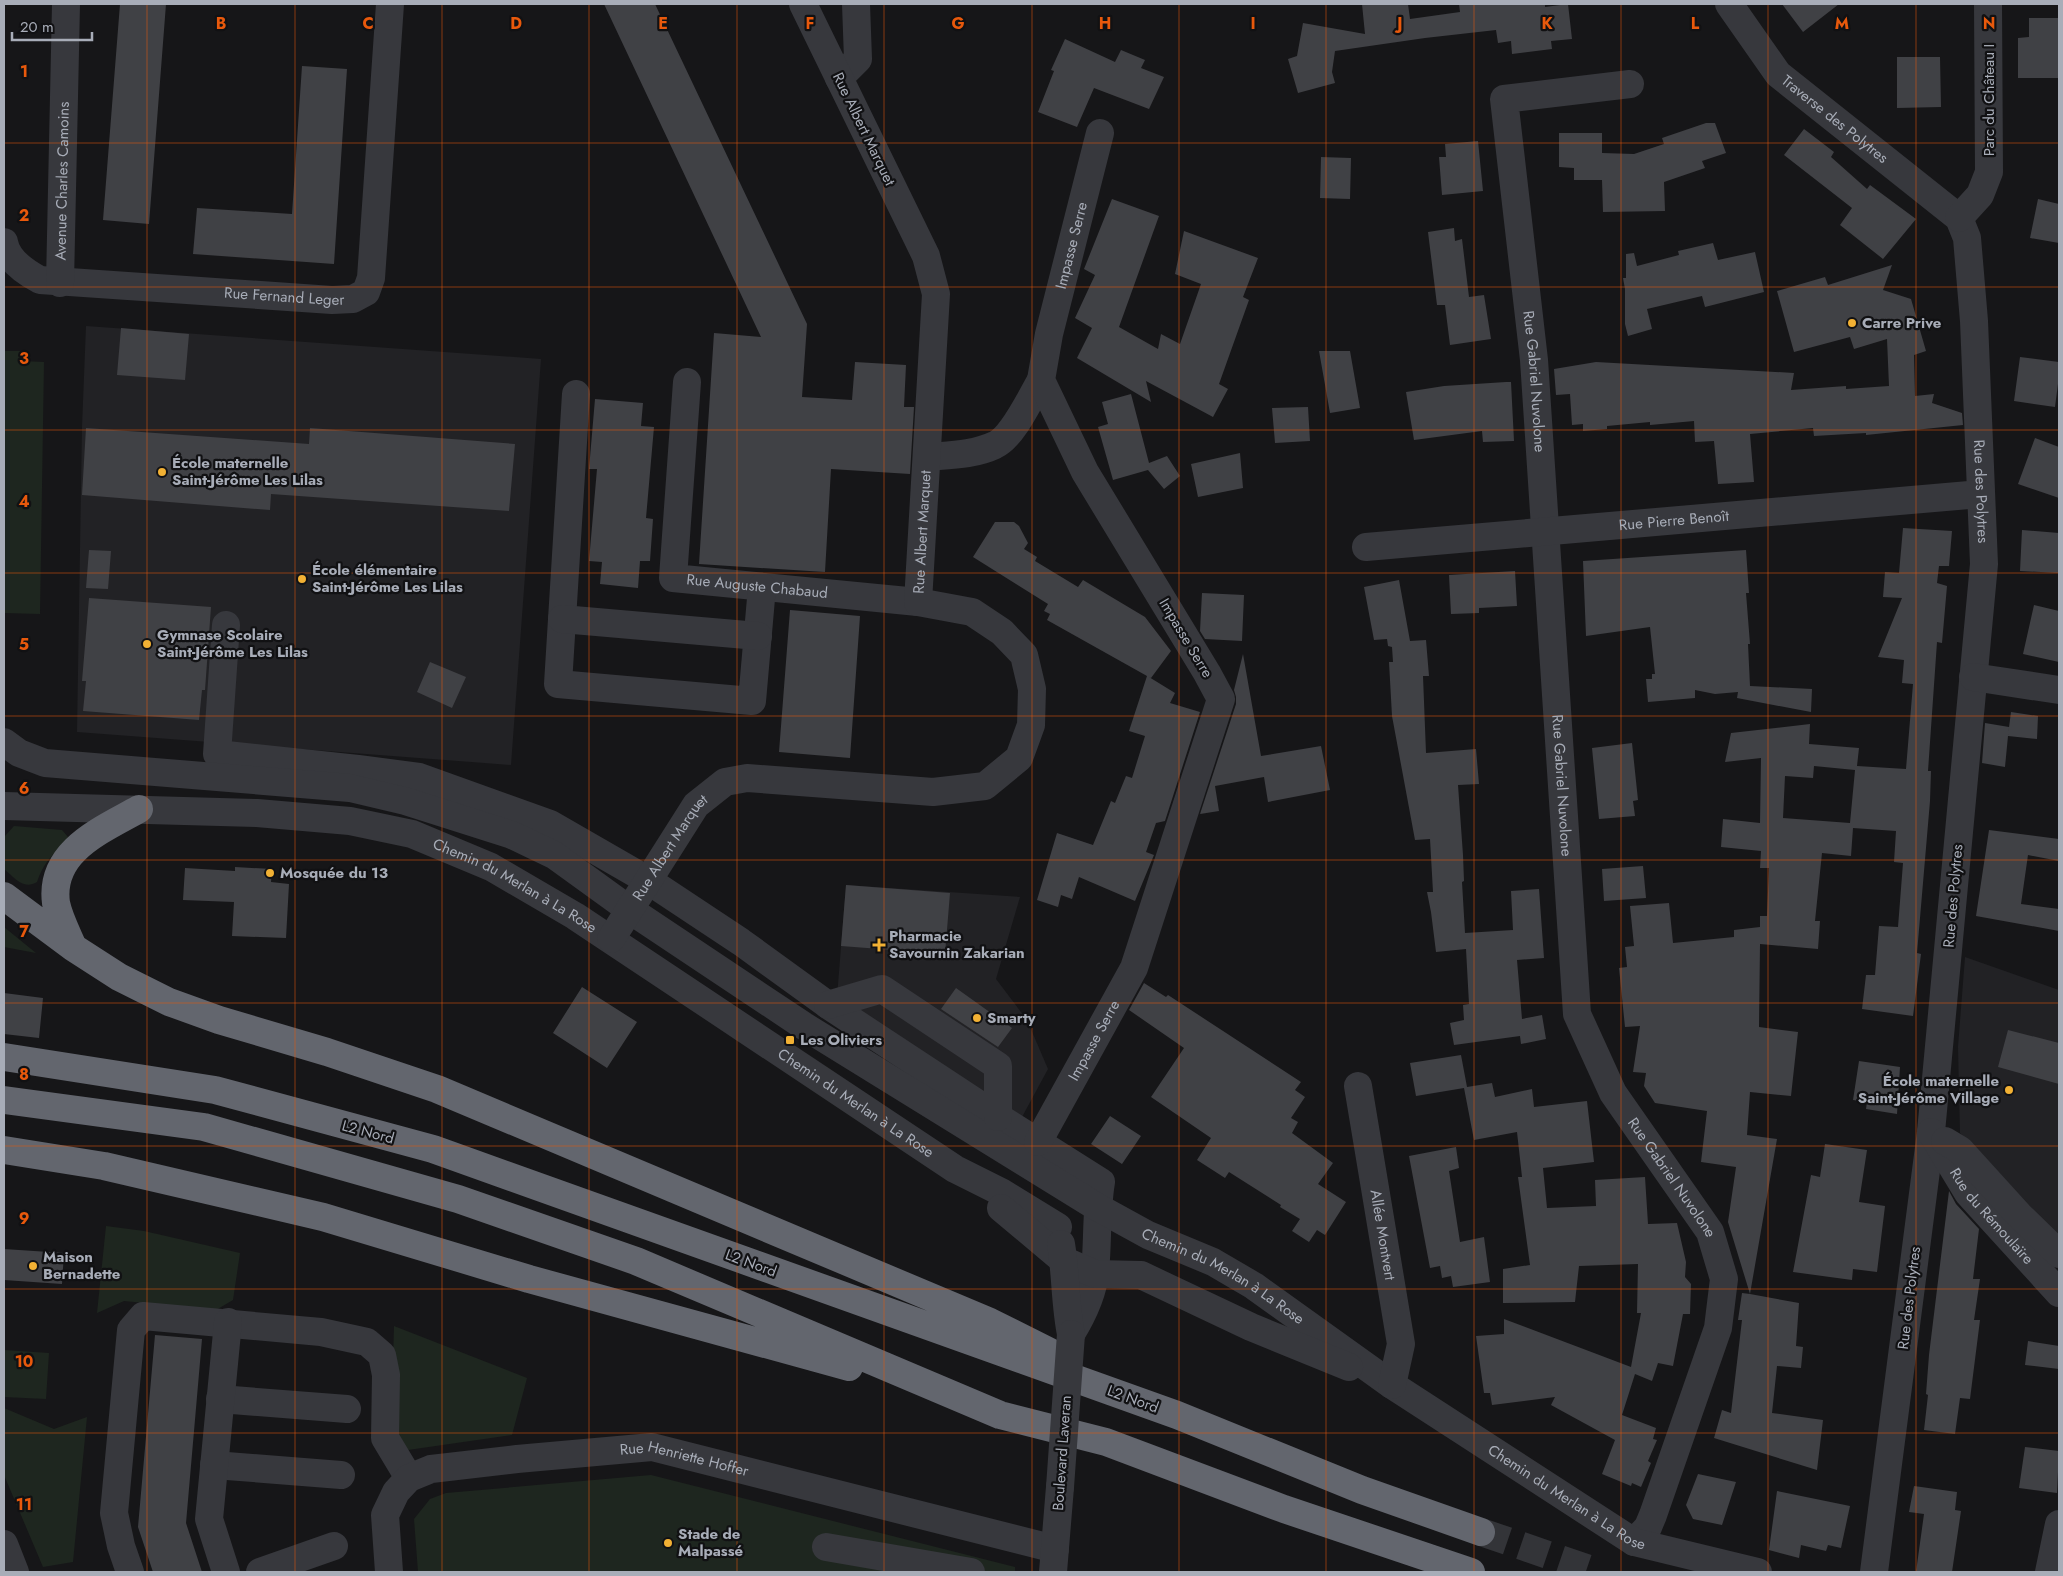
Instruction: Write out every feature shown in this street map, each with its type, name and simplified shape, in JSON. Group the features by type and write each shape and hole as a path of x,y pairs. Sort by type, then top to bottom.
{"highway":[{"path":"74,948 56,904 55,887 60,872 69,855 84,841 139,809"},
{"path":"4,896 74,948 119,977 169,1002 219,1020 327,1052 437,1089 990,1322 1177,1415"},
{"name":"L2 Nord","path":"4,1057 215,1090 433,1150 1177,1415 1362,1490 1481,1532"},
{"path":"4,1100 204,1127 458,1199 636,1261 1000,1415"},
{"path":"4,1150 104,1166 323,1218 529,1279 893,1378 1000,1415 1106,1442 1284,1509 1471,1572"}],"street":[{"name":"Avenue Charles Camoins","path":"4,242 14,262 26,272 40,280 60,283 66,4"},
{"name":"Rue Fernand Leger","path":"60,283 332,300 353,299 366,292 371,278 390,4"},
{"name":"Rue Albert Marquet","path":"611,939 696,805 725,782 747,778 933,792 986,786 1019,758 1031,725 1032,689 1024,655 1002,632 972,612 918,602 936,294 926,256 803,4"},
{"path":"839,78 858,60 856,4"},
{"name":"Traverse des Polytres","path":"1728,4 1778,74 1959,218"},
{"name":"Parc du Château I","path":"1959,218 1980,195 1989,172 1988,4"},
{"name":"Rue Gabriel Nuvolone","path":"1630,84 1504,100 1534,360 1577,1014 1613,1093 1710,1232 1724,1279 1718,1328 1653,1515 1648,1527 1634,1542"},
{"name":"Impasse Serre","path":"1038,1142 1134,968 1221,699 1208,673 1085,472 1041,380 1049,334 1100,133"},
{"name":"Rue des Polytres","path":"1874,1572 1931,1132 1984,564 1974,321 1967,238 1959,218"},
{"path":"927,457 970,453 997,445 1017,424 1041,380"},
{"name":"Rue Auguste Chabaud","path":"687,382 673,578 918,602"},
{"path":"576,394 558,684 752,701 762,587"},
{"name":"Rue Pierre Benoît","path":"1366,548 1981,494"},
{"path":"562,619 758,636"},
{"path":"226,625 217,754 419,777 550,824 649,880 741,942 828,1005 1101,1182 1097,1208 1095,1274"},
{"path":"1973,677 2059,690"},
{"name":"Chemin du Merlan à La Rose","path":"4,742 19,753 45,764 350,788 405,801 512,835 554,855 630,910 804,1026 1097,1208 1148,1235 1213,1262 1254,1286 1392,1385 1634,1542 1758,1572"},
{"name":"Chemin du Merlan à La Rose","path":"4,806 257,813 350,821 412,834 491,867 575,916 956,1169 1001,1192 1058,1227"},
{"path":"828,1005 882,989 907,1005 998,1066 998,1117"},
{"name":"Allée Montvert","path":"1358,1086 1400,1344 1392,1385"},
{"path":"1931,1132 1960,1150 2019,1215 2059,1254"},
{"name":"Rue du Rémoulaïre","path":"1931,1132 1968,1193 2059,1293"},
{"name":"Chemin du Merlan à La Rose","path":"956,1169 1063,1260 1095,1274 1140,1275 1251,1327 1392,1385"},
{"path":"1050,1179 1063,1260"},
{"path":"1058,1227 1097,1208"},
{"name":"Boulevard Laveran","path":"1054,1560 1071,1334 1066,1310 1063,1260"},
{"name":"Boulevard Laveran","path":"1071,1334 1084,1312 1095,1274"},
{"path":"130,1572 121,1546 114,1514 131,1330 143,1316 228,1322 321,1332 367,1342 382,1355 386,1375 385,1438 409,1478"},
{"path":"226,1572 209,1519 228,1322"},
{"path":"220,1399 347,1410"},
{"name":"Rue Henriette Hoffer","path":"389,1572 385,1515 396,1492 409,1478 430,1469 652,1447 1054,1560"},
{"path":"214,1465 341,1475"},
{"path":"2049,1572 2059,1524"},
{"path":"4,1544 15,1572"},
{"path":"260,1572 334,1546"},
{"path":"826,1547 971,1572"}],"shaded area":[{"name":"École élémentaire Saint-Jérôme Les Lilas","path":"86,326 541,359 511,765 77,732 82,427"},
{"path":"4,351 22,351 22,361 44,362 40,614 4,613"},
{"path":"14,826 62,830 68,837 67,842 52,855 45,865 37,882 32,884 27,885 19,882 4,869 4,837"},
{"path":"846,885 1020,897 996,979 1027,1020 1048,1069 1022,1117 837,997"},
{"path":"4,927 36,953 4,947"},
{"name":"École maternelle Saint-Jérôme Village","path":"1965,957 2059,990 2059,1238 2024,1205 1960,1133 1958,1047"},
{"path":"106,1226 144,1231 240,1253 233,1300 216,1310 124,1301 97,1313"},
{"path":"394,1326 527,1378 512,1435 401,1451 391,1432"},
{"path":"4,1350 49,1353 46,1399 4,1397"},
{"path":"4,1408 54,1429 87,1417 73,1562 43,1567 4,1475"},
{"name":"Stade de Malpassé","path":"651,1475 1015,1567 1015,1572 418,1572 414,1519 430,1499 446,1493"}],"building":[{"path":"120,4 166,4 149,224 103,220"},
{"path":"604,4 655,4 807,324 802,397 852,400 855,362 906,365 904,407 914,407 910,474 831,469 825,572 699,564 714,333 761,337"},
{"path":"1362,4 1408,4 1410,19 1460,12 1459,4 1545,4 1545,7 1568,4 1572,39 1551,41 1552,49 1512,54 1511,41 1498,43 1496,30 1335,51 1332,72 1335,83 1298,93 1288,59 1297,56 1303,23 1365,34"},
{"path":"1782,4 1839,4 1803,32"},
{"path":"2029,18 2059,18 2059,78 2018,78 2018,38 2029,37"},
{"path":"1065,39 1115,62 1121,50 1145,60 1141,68 1164,77 1149,109 1094,88 1077,127 1038,112 1054,71 1051,70"},
{"path":"1897,57 1940,57 1941,107 1897,108"},
{"path":"302,66 347,69 334,264 193,254 197,208 292,214"},
{"path":"1706,123 1715,123 1726,153 1702,161 1705,168 1664,182 1665,211 1603,212 1602,180 1574,180 1574,168 1559,167 1559,133 1602,133 1602,153 1634,154 1664,144 1662,138"},
{"path":"1804,129 1834,152 1831,157 1867,189 1870,185 1916,219 1883,259 1840,225 1852,208 1784,155"},
{"path":"1478,141 1483,191 1442,195 1439,157 1446,157 1445,144"},
{"path":"1321,157 1351,158 1350,199 1320,198"},
{"path":"1112,199 1159,216 1119,327 1158,349 1161,334 1180,344 1201,284 1175,274 1184,231 1258,258 1243,297 1249,300 1219,384 1228,389 1213,417 1146,381 1151,402 1077,358 1092,328 1075,318 1095,275 1084,269"},
{"path":"2038,199 2059,204 2059,243 2030,238"},
{"path":"1454,228 1455,241 1462,239 1469,297 1484,295 1491,339 1450,345 1445,305 1437,305 1428,232"},
{"path":"1713,243 1718,260 1755,252 1764,292 1705,307 1702,296 1647,309 1652,329 1628,336 1625,324 1625,289 1623,278 1626,278 1626,254 1634,253 1637,266 1679,255 1678,251"},
{"path":"1892,265 1883,290 1911,299 1926,351 1914,355 1915,396 1934,394 1932,403 1962,413 1963,425 1866,435 1866,433 1814,436 1813,428 1750,434 1754,482 1718,484 1714,441 1695,442 1694,421 1650,425 1650,422 1607,426 1607,429 1583,431 1583,424 1572,425 1570,394 1556,395 1554,369 1596,362 1794,373 1791,390 1846,386 1846,389 1889,386 1887,339 1854,349 1850,337 1794,352 1777,291 1825,277 1828,285"},
{"path":"121,328 189,334 185,380 117,375"},
{"path":"1319,351 1350,351 1360,408 1330,413"},
{"path":"2020,357 2059,362 2055,407 2014,401"},
{"path":"1511,382 1514,441 1483,442 1482,431 1414,440 1406,392 1444,386"},
{"path":"1131,394 1149,463 1167,456 1180,476 1164,489 1148,470 1113,480 1098,427 1108,424 1102,402"},
{"path":"595,399 643,403 641,426 654,427 646,518 653,519 650,561 640,561 638,588 600,584 602,562 589,561 597,469 589,469"},
{"path":"1308,407 1310,441 1275,443 1272,408"},
{"path":"86,428 309,444 310,428 515,444 509,511 271,494 270,510 82,495"},
{"path":"2035,438 2059,447 2059,498 2018,484"},
{"path":"1240,453 1243,488 1198,497 1191,464"},
{"path":"995,522 1014,522 1019,526 1028,543 1024,549 1037,557 1035,561 1078,587 1083,580 1145,617 1171,651 1151,678 1149,677 1175,693 1170,703 1200,712 1165,821 1156,823 1146,852 1154,855 1135,901 1079,877 1072,899 1061,895 1058,907 1037,900 1057,833 1093,845 1111,801 1115,803 1126,776 1132,778 1145,736 1129,731 1147,676 1047,620 1050,614 1044,611 1048,604 973,557"},
{"path":"1903,528 1952,531 1949,566 1939,566 1937,583 1947,586 1942,643 1937,642 1928,771 1931,771 1930,801 1917,953 1921,954 1913,1016 1862,1009 1866,975 1875,975 1879,926 1898,927 1903,863 1894,862 1896,831 1853,828 1851,856 1822,853 1815,921 1820,921 1818,949 1760,944 1759,1027 1798,1032 1791,1096 1750,1092 1747,1135 1777,1139 1750,1294 1728,1222 1736,1167 1701,1162 1707,1111 1655,1103 1644,1086 1646,1073 1633,1072 1640,1026 1625,1027 1619,968 1627,967 1625,947 1634,946 1630,906 1669,903 1673,943 1734,937 1734,930 1760,927 1760,916 1767,916 1769,868 1760,868 1761,851 1721,847 1723,819 1760,823 1761,758 1725,762 1731,733 1810,724 1809,744 1859,748 1857,766 1906,769 1913,684 1902,683 1904,660 1878,657 1902,598 1883,597 1885,572 1899,573","holes":["1814,766 1855,770 1850,823 1783,818 1785,776 1813,778"]},
{"path":"2022,530 2059,533 2059,573 2020,571"},
{"path":"89,550 111,551 108,589 86,588"},
{"path":"1746,550 1749,593 1746,593 1750,644 1748,644 1750,686 1812,689 1811,712 1737,698 1738,692 1715,694 1695,690 1695,698 1648,702 1646,679 1652,679 1652,674 1655,674 1650,627 1586,636 1583,561"},
{"path":"1515,571 1517,606 1479,608 1479,613 1451,614 1449,575"},
{"path":"1399,580 1410,641 1426,640 1429,676 1423,676 1426,753 1476,749 1479,784 1458,785 1463,855 1464,881 1462,882 1465,933 1513,930 1511,891 1539,889 1544,958 1517,960 1522,1019 1542,1015 1546,1039 1521,1044 1520,1036 1454,1045 1450,1023 1464,1020 1463,1005 1469,1004 1466,949 1436,952 1427,892 1433,892 1430,839 1415,840 1392,716 1389,662 1393,662 1392,647 1388,646 1387,639 1374,640 1364,587"},
{"path":"1202,593 1244,595 1242,641 1205,639 1200,631"},
{"name":"Gymnase Scolaire Saint-Jérôme Les Lilas","path":"89,598 211,607 205,690 202,690 199,720 83,711 86,681 82,681"},
{"path":"2034,605 2059,611 2059,662 2023,654"},
{"path":"790,610 860,616 850,758 779,752"},
{"path":"1243,654 1261,756 1321,746 1330,790 1268,802 1264,777 1215,786 1219,811 1200,814 1236,704 1234,690"},
{"path":"430,662 466,677 452,708 417,692"},
{"path":"2011,712 2038,716 2037,739 2008,736 2005,767 1982,763 1985,723 2009,727 2008,735"},
{"path":"1632,743 1638,800 1633,801 1635,816 1599,819 1592,748"},
{"path":"1989,830 2059,839 2059,861 2028,855 2021,904 2059,909 2059,931 1976,916"},
{"path":"1643,866 1646,898 1604,901 1602,869"},
{"path":"235,867 272,869 271,882 289,884 286,938 232,936 234,902 183,900 185,868 235,871"},
{"path":"846,885 950,893 945,954 841,946"},
{"path":"1144,983 1166,997 1168,995 1301,1082 1295,1090 1305,1097 1291,1118 1298,1122 1292,1133 1333,1163 1318,1184 1346,1202 1325,1235 1317,1230 1309,1242 1292,1231 1300,1219 1280,1207 1281,1205 1229,1172 1225,1178 1197,1160 1211,1138 1151,1097 1184,1048 1129,1010"},
{"path":"582,987 637,1022 607,1068 553,1033"},
{"name":"Smarty","path":"956,988 1012,1028 998,1047 941,1009"},
{"path":"4,993 43,998 39,1038 4,1034"},
{"path":"2008,1030 2059,1043 2059,1084 1998,1067"},
{"path":"1461,1055 1467,1087 1492,1083 1495,1097 1532,1089 1534,1107 1587,1101 1594,1162 1543,1168 1547,1208 1596,1206 1595,1180 1645,1177 1648,1224 1677,1223 1686,1262 1685,1277 1691,1284 1690,1314 1683,1314 1673,1366 1658,1363 1652,1381 1635,1374 1622,1415 1656,1428 1653,1439 1657,1440 1648,1461 1651,1463 1641,1487 1632,1483 1631,1486 1602,1474 1615,1440 1551,1405 1555,1397 1492,1405 1490,1393 1484,1393 1476,1336 1504,1334 1504,1319 1631,1367 1641,1313 1637,1313 1638,1264 1579,1266 1575,1302 1503,1303 1503,1269 1530,1265 1518,1177 1522,1177 1517,1132 1474,1140 1464,1088 1416,1096 1410,1063"},
{"path":"1859,1061 1900,1067 1897,1114 1866,1109 1867,1102 1853,1100"},
{"path":"1110,1116 1141,1136 1122,1164 1091,1144"},
{"path":"1825,1144 1867,1150 1859,1202 1885,1206 1877,1272 1853,1269 1852,1280 1793,1272 1811,1175 1820,1177"},
{"path":"1456,1147 1459,1168 1449,1171 1460,1242 1484,1237 1490,1282 1453,1287 1451,1276 1442,1278 1440,1266 1430,1268 1409,1156"},
{"path":"1949,1191 1956,1204 1979,1229 1973,1279 1980,1279 1974,1320 1980,1320 1970,1399 1960,1398 1955,1434 1924,1430 1928,1395 1926,1394 1929,1355"},
{"name":"Maison Bernadette","path":"4,1249 64,1253 62,1284 4,1280"},
{"path":"1742,1293 1799,1303 1796,1346 1803,1347 1801,1368 1777,1366 1772,1413 1823,1420 1817,1470 1714,1438 1722,1410 1731,1413 1742,1320 1738,1320"},
{"path":"155,1335 202,1339 186,1523 202,1572 153,1572 138,1527"},
{"path":"2028,1341 2059,1346 2059,1369 2025,1365"},
{"path":"2025,1447 2059,1451 2057,1493 2019,1488"},
{"path":"1698,1474 1736,1482 1722,1525 1693,1519 1686,1505"},
{"path":"1914,1486 1957,1492 1955,1510 1961,1511 1952,1572 1916,1572 1924,1514 1909,1512"},
{"path":"1777,1491 1850,1506 1841,1548 1828,1545 1826,1551 1801,1545 1799,1558 1769,1550"}],"tunnel":[{"path":"1481,1532 1598,1572"}],"place":[{"name":"Carre Prive","path":"1852,323"},
{"name":"École maternelle Saint-Jérôme Les Lilas","path":"162,472"},
{"name":"École élémentaire Saint-Jérôme Les Lilas","path":"302,579"},
{"name":"Gymnase Scolaire Saint-Jérôme Les Lilas","path":"147,644"},
{"name":"Mosquée du 13","path":"270,873"},
{"name":"Pharmacie Savournin Zakarian","path":"879,945"},
{"name":"Smarty","path":"977,1018"},
{"name":"Les Oliviers","path":"790,1040"},
{"name":"École maternelle Saint-Jérôme Village","path":"2009,1090"},
{"name":"Maison Bernadette","path":"33,1266"},
{"name":"Stade de Malpassé","path":"668,1543"}]}
